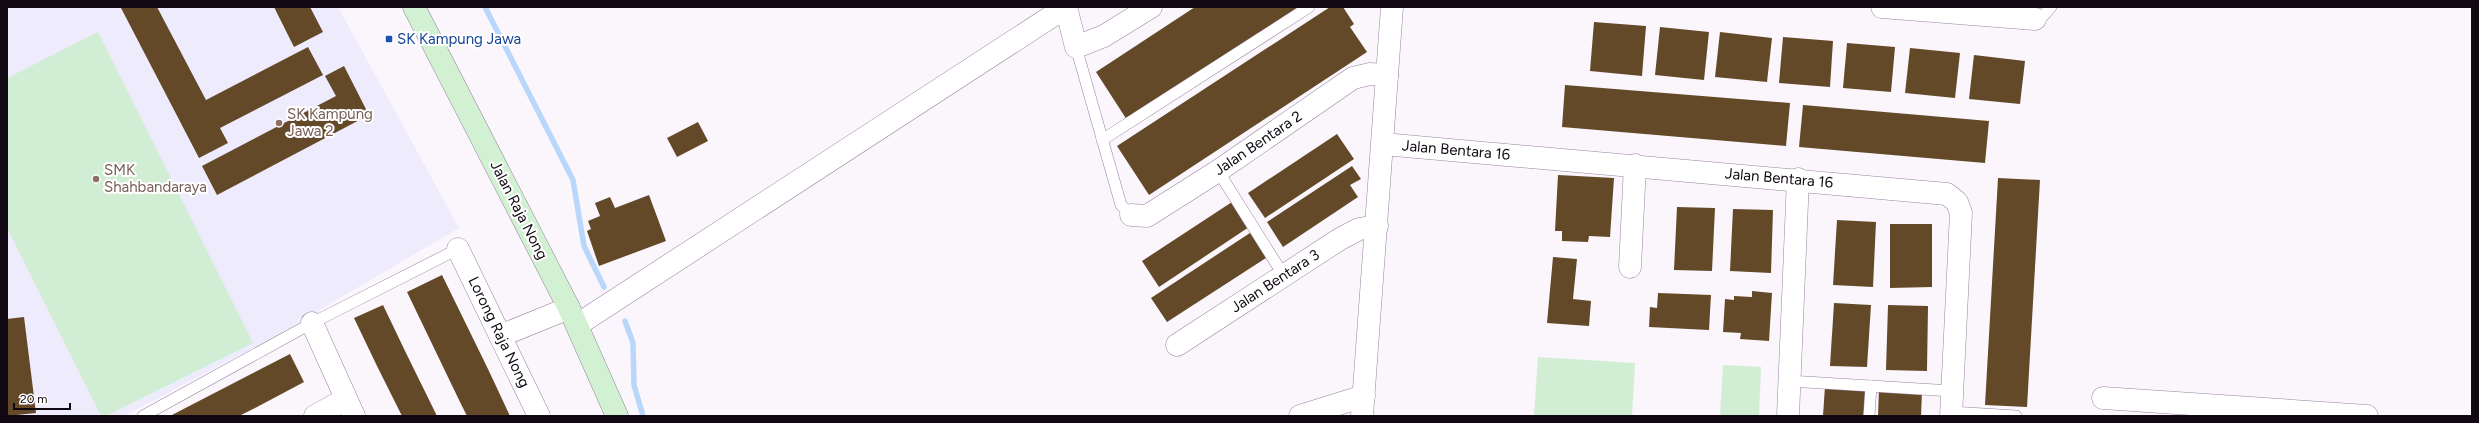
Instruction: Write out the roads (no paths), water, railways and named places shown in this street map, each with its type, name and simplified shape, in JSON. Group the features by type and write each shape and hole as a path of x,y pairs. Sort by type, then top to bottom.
{"main road":[{"name":"Jalan Raja Nong","path":"414,7 573,316 617,416"}],"street":[{"path":"500,336 573,316 1066,7 1076,47 1104,36 1151,7"},
{"path":"1300,416 1363,406 1392,7"},
{"path":"1882,7 2043,13"},
{"name":"Jalan Bentara 2","path":"1131,215 1147,216 1218,171 1353,78 1370,74 1387,75"},
{"name":"Jalan Bentara 16","path":"1383,144 1636,165 1947,194 1957,202 1961,213 1952,406"},
{"path":"1630,267 1636,165"},
{"path":"1788,416 1798,180"},
{"name":"Jalan Bentara 3","path":"1177,345 1340,239 1359,229 1377,226"},
{"name":"Lorong Raja Nong","path":"458,249 539,416"},
{"path":"312,323 350,408 315,416"},
{"path":"2103,398 2367,416"}],"lane":[{"path":"1102,140 1309,7"},
{"path":"1076,47 1121,205 1131,215"},
{"path":"1218,171 1284,276"},
{"path":"143,416 312,323 458,249"},
{"path":"1789,380 1871,386 1952,406 2016,416"},
{"path":"1869,416 1871,386"}],"waterway":[{"path":"485,7 573,180 584,246 604,287"},
{"path":"625,321 633,343 634,385 643,416"}],"place":[{"name":"SK Kampung Jawa","path":"389,39"},
{"name":"SK Kampung Jawa 2","path":"279,123"},
{"name":"SMK Shahbandaraya","path":"96,179"}]}
